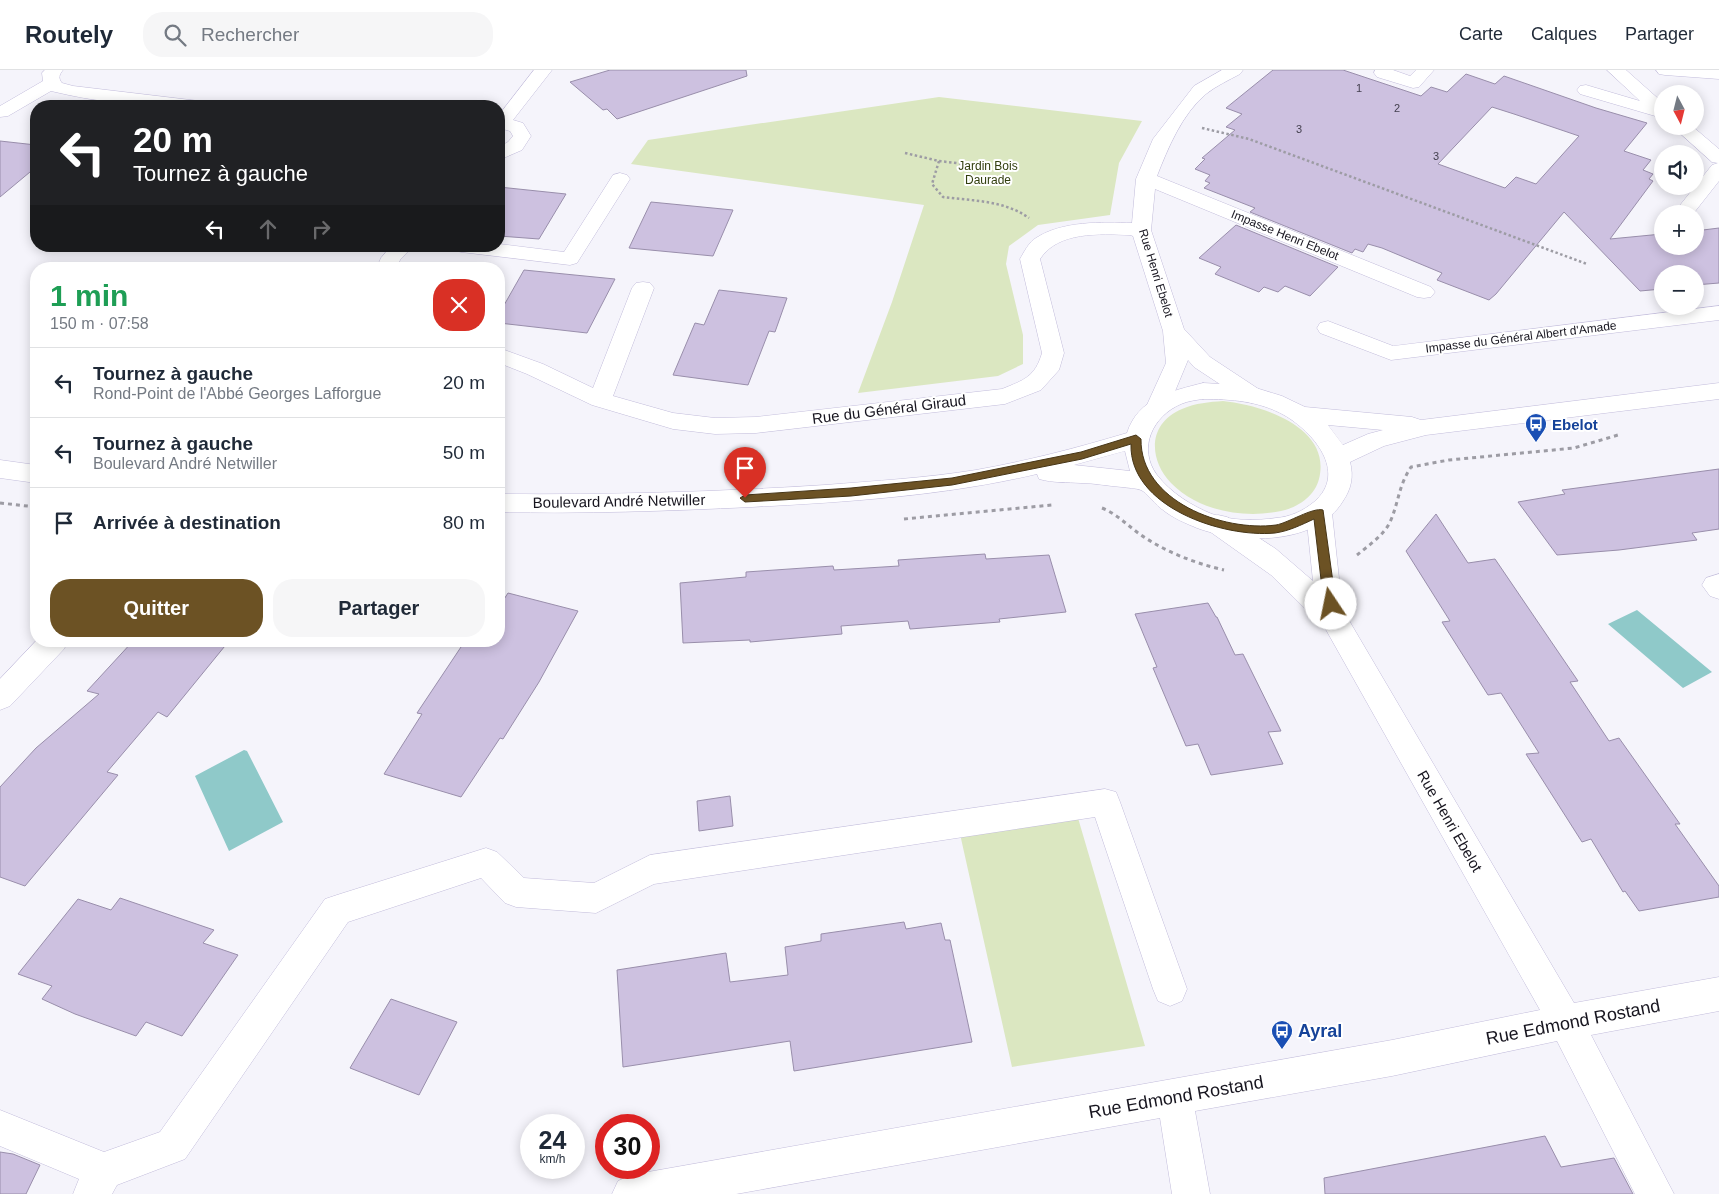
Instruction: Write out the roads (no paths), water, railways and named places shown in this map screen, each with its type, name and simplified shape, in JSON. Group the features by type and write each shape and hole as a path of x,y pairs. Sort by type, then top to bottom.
{"street":[{"path":"505,117 543,70"},
{"name":"Rue Henri Ebelot","path":"1158,407 1177,362 1174,331 1141,230 1146,178 1162,139 1200,90 1234,70"},
{"path":"1384,70 1383,73 1413,83 1425,70"},
{"path":"1616,70 1654,105"},
{"path":"1664,70 1719,74"},
{"path":"1,112 54,76 56,87 149,100"},
{"path":"1586,90 1654,110"},
{"path":"1,112 20,110 30,111"},
{"path":"505,123 517,127 522,136 515,146 505,151"},
{"path":"1692,135 1719,158"},
{"path":"1690,205 1719,169"},
{"path":"505,251 570,259 620,178"},
{"name":"Impasse Henri Ebelot","path":"1146,178 1424,292"},
{"name":"Rue du Général Giraud","path":"505,357 535,369 600,400 673,421 715,426 756,425 1005,396 1033,385 1048,370 1053,354 1030,259 1042,242 1066,233 1119,228 1141,230"},
{"path":"389,262 397,252"},
{"path":"600,400 643,288"},
{"name":"Impasse du Général Albert d'Amade","path":"1328,328 1391,353 1719,313"},
{"name":"Rue Henri Ebelot","path":"1174,331 1202,362 1252,395"},
{"path":"1203,391 1227,391 1252,395 1277,402 1299,414 1319,430 1333,448 1337,458 1339,482 1335,493 1319,513 1291,526 1256,530 1218,524 1184,511 1158,493 1140,468 1136,453 1136,439 1140,427 1158,407 1171,400 1203,391"},
{"path":"1337,458 1376,440 1426,427 1719,391"},
{"path":"1299,414 1426,427"},
{"name":"Boulevard André Netwiller","path":"505,503 576,504 773,497 851,492 952,482 1082,456 1136,439"},
{"path":"0,469 30,473"},
{"name":"Boulevard André Netwiller","path":"1008,472 1084,474 1149,482"},
{"name":"Rue Henri Ebelot","path":"1319,513 1327,588 1335,620"},
{"name":"Rue Henri Ebelot","path":"1218,524 1258,548 1287,571 1308,590 1335,620 1566,1022 1655,1194"},
{"path":"1719,584 1715,584 1719,590"},
{"path":"0,698 48,647"},
{"path":"0,1128 98,1183 172,1146 337,910 486,862 516,892 596,898 650,870 1104,802 1170,989"},
{"name":"Rue Edmond Rostand","path":"631,1194 1175,1098 1719,994"},
{"path":"1175,1098 1191,1194"}],"water":[{"path":"1637,610 1712,672 1683,688 1608,624"},
{"path":"244,750 247,751 283,822 229,851 195,776"}],"place":[{"name":"Ebelot","path":"1536,443"},
{"name":"Ayral","path":"1282,1050"}],"park label":[{"name":"Jardin Bois Daurade","path":"988,173"}]}
